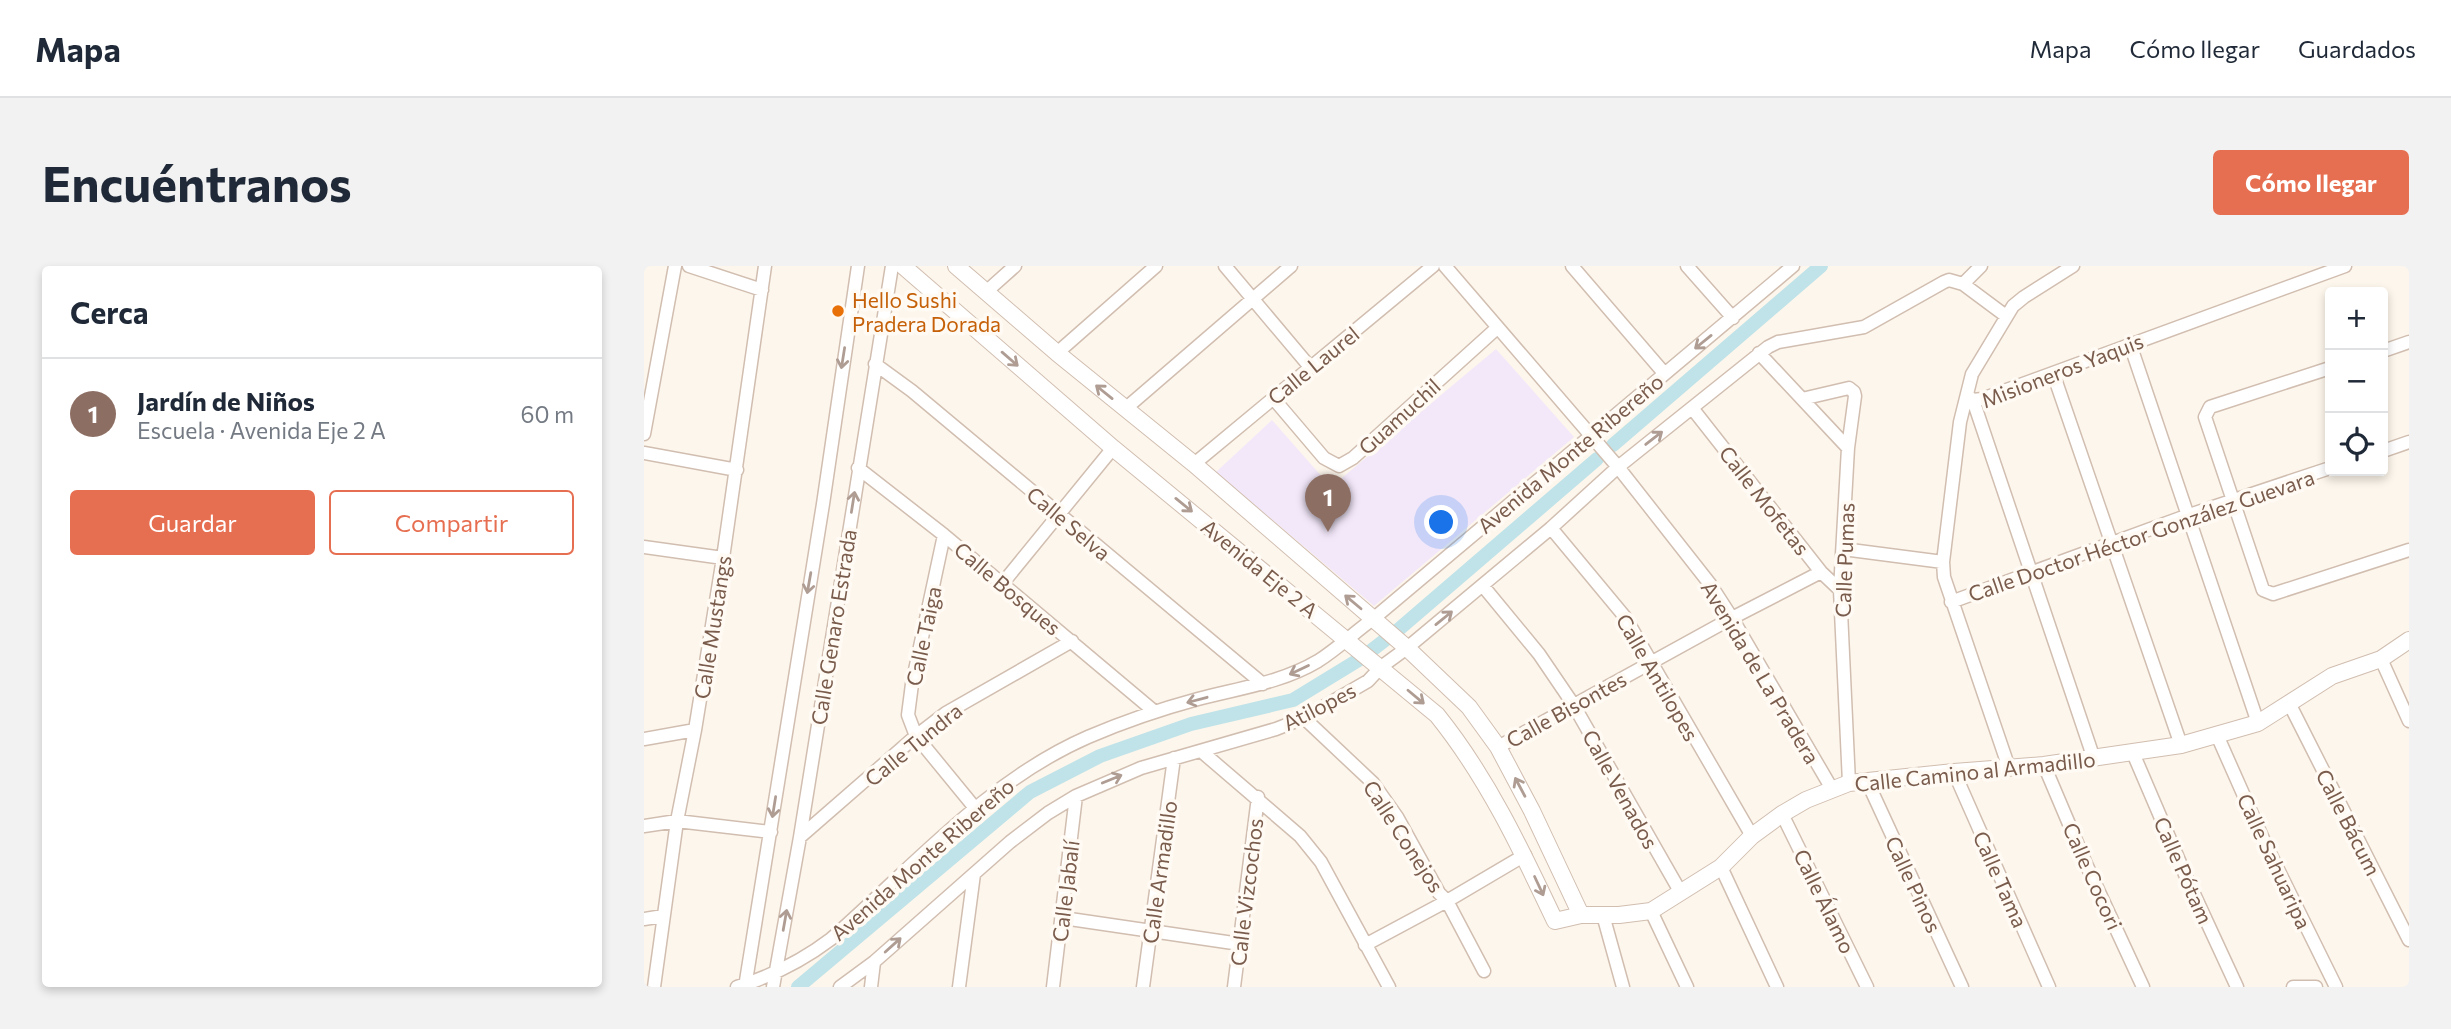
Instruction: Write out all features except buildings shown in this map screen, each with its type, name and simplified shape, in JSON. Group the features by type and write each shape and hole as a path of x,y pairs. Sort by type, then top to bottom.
{"street":[{"path":"644,434 675,266"},
{"path":"689,266 762,290"},
{"name":"Calle Mustangs","path":"654,987 677,821 695,730 737,470 765,266"},
{"name":"Calle Genaro Estrada","path":"742,986 771,832 858,266"},
{"name":"Calle Genaro Estrada","path":"773,987 800,837 892,266"},
{"name":"Avenida Eje 2 A","path":"902,266 1113,448 1437,715 1469,756 1525,855 1556,921"},
{"name":"Avenida Eje 2 A","path":"956,266 1057,353 1194,464 1408,648 1469,707 1498,747 1532,811 1581,915"},
{"path":"986,291 1015,266"},
{"path":"1057,353 1156,266"},
{"path":"1225,266 1310,368"},
{"path":"1125,409 1291,266"},
{"name":"Calle Laurel","path":"1194,464 1433,266"},
{"name":"Avenida de La Pradera","path":"1444,266 1618,467 1710,584 1832,789"},
{"path":"1572,266 1664,373"},
{"path":"1687,266 1733,318"},
{"name":"Avenida Monte Ribereño","path":"742,986 809,956 975,808 1034,765 1087,737 1155,712 1263,684 1319,660 1373,619 1793,266"},
{"path":"1981,266 1963,284 2006,316"},
{"path":"2009,768 1951,602 1943,562 1972,374 2006,316 2018,301 2073,266"},
{"name":"Misioneros Yaquis","path":"2094,759 1969,397 1982,399 2345,266"},
{"name":"Atilopes","path":"840,987 874,962 1048,813 1076,796 1104,782 1174,758 1304,718 1367,681 1483,586 1618,467 1759,354 1778,342 1864,327 1944,282 1950,280 1963,284"},
{"name":"Guamuchil","path":"1273,398 1324,458 1339,466 1353,458 1497,328"},
{"path":"2386,350 2409,342"},
{"path":"2130,344 2258,723"},
{"path":"1759,354 1848,448"},
{"name":"Calle Selva","path":"875,364 912,391 1263,684"},
{"path":"2325,370 2210,407 2205,417 2263,590 2273,594 2409,550"},
{"path":"2053,373 2181,745"},
{"name":"Calle Pumas","path":"1801,399 1849,388 1854,392 1840,590 1849,783"},
{"name":"Calle Mofetas","path":"1692,408 1821,572 1840,590"},
{"path":"2388,449 2409,442"},
{"path":"1002,584 1113,448"},
{"path":"644,453 737,470"},
{"name":"Calle Bosques","path":"858,468 944,535 1155,712"},
{"name":"Calle Doctor Héctor González Guevara","path":"1951,602 2186,516 2325,470"},
{"name":"Calle Antilopes","path":"1551,528 1625,617 1752,836"},
{"name":"Calle Taiga","path":"916,736 909,719 909,703 944,535"},
{"path":"644,547 723,558"},
{"path":"1843,549 1943,562"},
{"name":"Calle Bisontes","path":"1498,747 1821,572"},
{"name":"Calle Venados","path":"1483,586 1539,654 1573,704 1681,893"},
{"name":"Calle Camino al Armadillo","path":"1556,921 1581,915 1651,911 1721,867 1752,836 1782,814 1806,800 1849,783 2045,765 2181,745 2258,723 2332,676 2381,659 2409,640"},
{"name":"Calle Tundra","path":"800,837 916,736 961,704 1072,641"},
{"path":"2381,659 2409,720"},
{"name":"Calle Bácum","path":"2289,704 2409,940"},
{"name":"Calle Conejos","path":"1304,718 1373,783 1397,817 1439,893 1447,901 1484,971"},
{"path":"644,739 695,730"},
{"name":"Calle Sahuaripa","path":"2217,735 2264,841 2336,987"},
{"path":"916,736 975,808"},
{"path":"1201,751 1258,797 1300,836 1321,862 1389,987"},
{"name":"Calle Pótam","path":"2133,753 2237,987"},
{"name":"Calle Armadillo","path":"1143,987 1174,758"},
{"name":"Calle Cocori","path":"2045,765 2086,864 2144,987"},
{"name":"Calle Tama","path":"1954,772 2049,987"},
{"name":"Calle Pinos","path":"1867,781 1962,987"},
{"name":"Calle Jabalí","path":"1053,987 1076,796"},
{"name":"Calle Vizcochos","path":"1234,987 1258,797"},
{"name":"Calle Álamo","path":"1782,814 1867,987"},
{"path":"644,826 677,821 771,832"},
{"path":"1365,945 1525,855"},
{"path":"1721,867 1777,987"},
{"path":"959,987 974,874"},
{"path":"1651,911 1688,987"},
{"path":"1603,915 1623,987"},
{"path":"644,919 663,916"},
{"path":"1063,918 1240,944"},
{"path":"871,987 874,962"},
{"path":"2293,987 2316,987"}],"shaded area":[{"path":"1496,349 1574,437 1374,606 1216,472 1272,420 1331,487"}],"waterway":[{"path":"1613,445 1821,266"},
{"path":"1398,630 1597,459"},
{"path":"1372,650 1385,640"},
{"path":"798,987 1030,792 1100,756 1191,724 1293,700 1360,659"}],"place":[{"name":"Hello Sushi Pradera Dorada","path":"838,311"},
{"name":"Jardín de Niños","path":"1328,532"}]}
